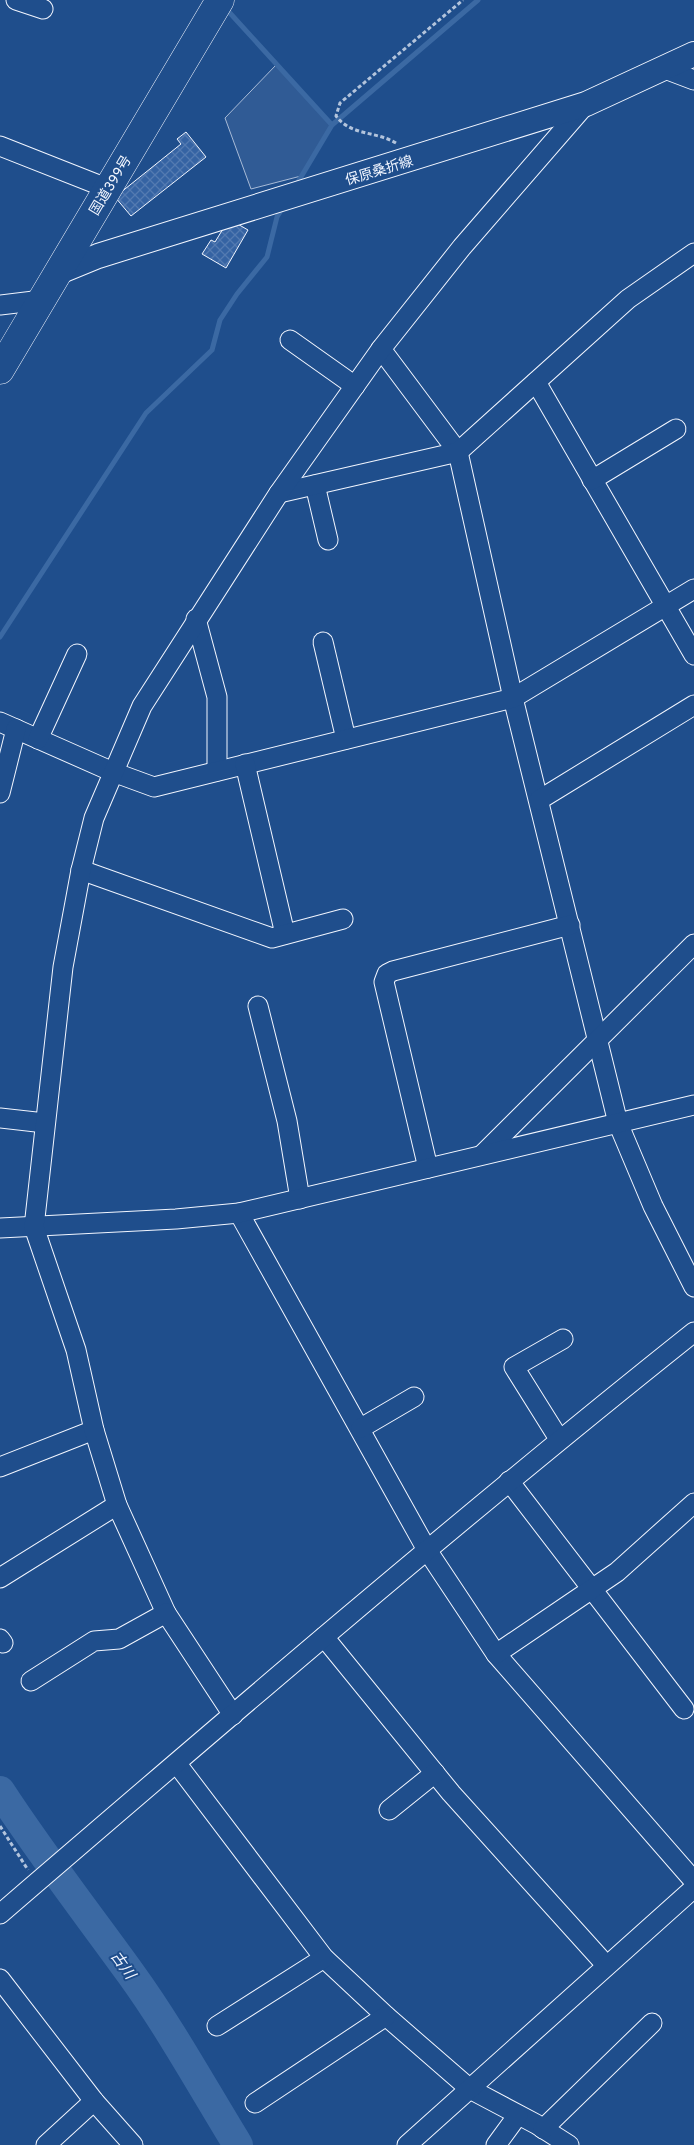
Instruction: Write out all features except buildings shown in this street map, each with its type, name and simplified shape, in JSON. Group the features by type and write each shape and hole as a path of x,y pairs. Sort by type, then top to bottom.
{"highway":[{"name":"国道399号","path":"0,370 220,0"}],"main road":[{"name":"保原桑折線","path":"59,272 98,256 315,190 586,104 694,54"}],"street":[{"path":"16,0 43,10"},
{"path":"665,69 694,80"},
{"path":"233,1715 166,1613 117,1505 94,1430 76,1350 34,1227 63,967 81,870 94,818 142,706 196,619 280,493 382,349 462,247 586,104"},
{"path":"0,146 109,188"},
{"path":"280,493 458,452 628,298 694,253"},
{"path":"0,306 42,300"},
{"path":"290,340 355,386"},
{"path":"382,349 458,452 513,698 618,1124 653,1206 694,1287"},
{"path":"536,382 694,655"},
{"path":"592,480 676,429"},
{"path":"315,485 328,540"},
{"path":"0,793 8,725 113,772 154,786 513,698 694,589"},
{"path":"196,619 217,697 217,771"},
{"path":"323,642 346,740"},
{"path":"38,739 77,654"},
{"path":"539,800 694,705"},
{"path":"246,764 285,934"},
{"path":"81,870 272,938 343,919"},
{"path":"428,1168 384,982 387,974 570,925"},
{"path":"483,1154 694,944"},
{"path":"258,1006 287,1121 300,1199"},
{"path":"0,1228 239,1214 483,1154 694,1105"},
{"path":"0,1118 45,1123"},
{"path":"239,1214 361,1428 426,1550 496,1654 694,1881"},
{"path":"0,1914 426,1550 559,1439 694,1332"},
{"path":"559,1439 514,1367 563,1339"},
{"path":"361,1428 414,1397"},
{"path":"0,1467 94,1430"},
{"path":"509,1481 684,1709"},
{"path":"0,1578 117,1505"},
{"path":"496,1654 617,1572 690,1513"},
{"path":"31,1681 94,1641 119,1639 166,1613"},
{"path":"324,1637 435,1773 606,1966"},
{"path":"177,1764 324,1958 386,2016 470,2089 518,2114 568,2145"},
{"path":"388,1810 435,1773"},
{"path":"407,2145 694,1888"},
{"path":"217,2026 324,1958"},
{"path":"0,1979 94,2101 133,2145"},
{"path":"255,2103 386,2016"},
{"path":"542,2129 652,2023"},
{"path":"46,2145 94,2101"},
{"path":"496,2145 518,2114"}],"path":[{"path":"412,159 395,142 385,137 358,132 341,123 336,116 340,103 463,0"},
{"path":"0,1826 39,1880"}],"shaded area":[{"path":"276,65 332,125 301,176 251,189 225,118"}],"waterway":[{"path":"295,187 332,125 478,0"},
{"path":"229,12 332,125"},
{"path":"0,637 146,413 212,350 220,320 237,294 267,257 277,217 283,207"},
{"name":"古川","path":"0,1791 145,1995 173,2037 238,2145"}]}
